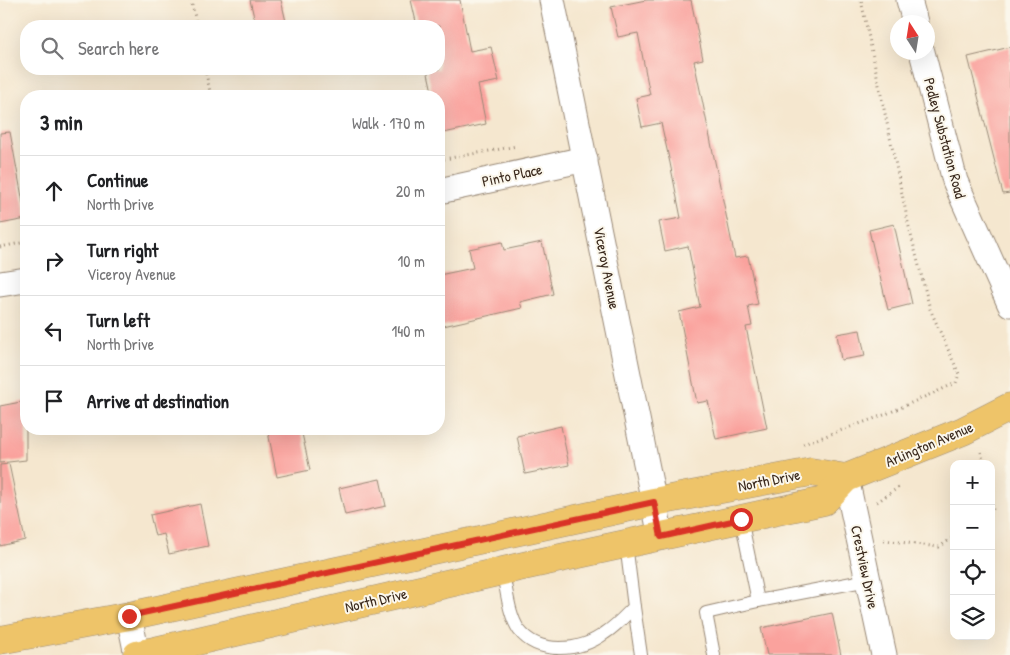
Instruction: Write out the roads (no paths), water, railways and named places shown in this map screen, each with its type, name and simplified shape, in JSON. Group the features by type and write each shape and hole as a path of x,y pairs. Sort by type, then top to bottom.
{"main road":[{"name":"Arlington Avenue","path":"846,478 963,431 1010,407"},
{"name":"North Drive","path":"0,640 129,616 654,502 811,472 846,478"},
{"name":"North Drive","path":"137,655 502,570 824,501 846,478"}],"street":[{"name":"Viceroy Avenue","path":"552,0 661,537"},
{"path":"909,0 913,15"},
{"name":"Pedley Substation Road","path":"924,60 955,181 1010,304"},
{"name":"Pinto Place","path":"445,190 585,159"},
{"path":"0,284 20,281"},
{"name":"Crestview Drive","path":"846,478 884,655"},
{"path":"129,616 137,655"}],"lane":[{"path":"741,519 758,601"},
{"path":"626,544 641,655"},
{"path":"502,570 518,629 527,640 543,649 566,650 584,644 604,634 634,607"},
{"path":"714,655 706,613 868,580"}]}
